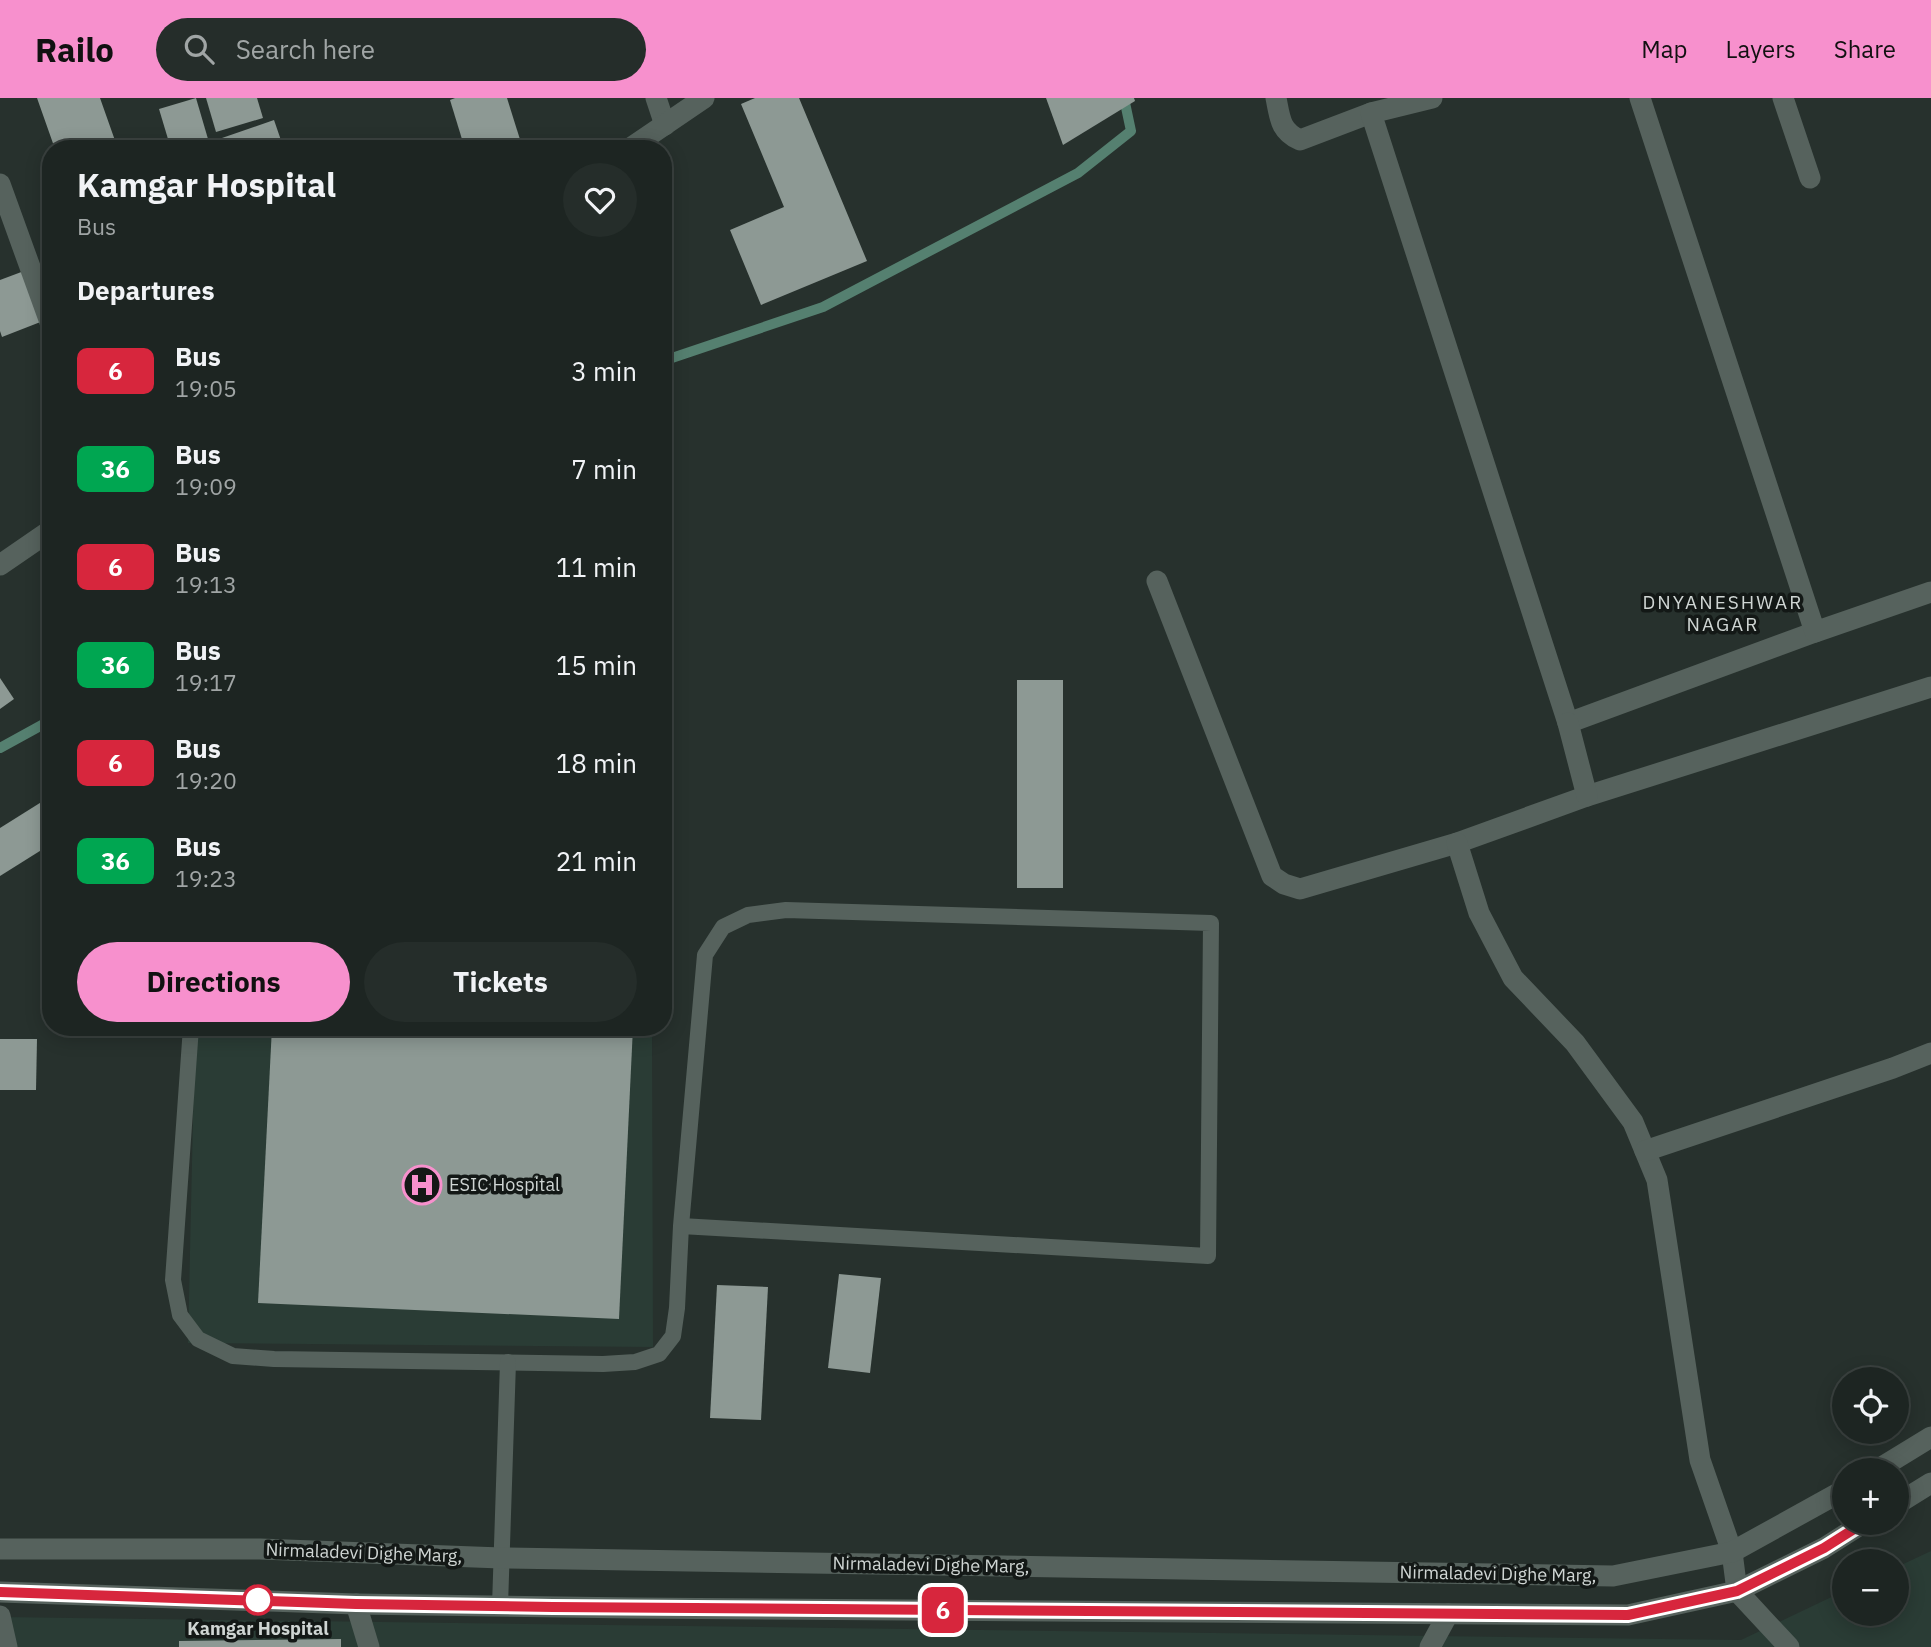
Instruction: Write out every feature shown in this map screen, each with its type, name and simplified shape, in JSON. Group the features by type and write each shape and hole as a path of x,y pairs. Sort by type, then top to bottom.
{"street":[{"path":"656,98 665,125"},
{"path":"642,140 704,98"},
{"path":"1276,98 1283,126 1290,135 1300,140 1371,113 1433,98"},
{"path":"1640,98 1815,632"},
{"path":"1783,98 1810,178"},
{"path":"1371,113 1568,723 1587,796"},
{"path":"0,184 42,300"},
{"path":"0,565 42,536"},
{"path":"1157,581 1272,876 1284,884 1300,889 1457,844 1587,796 1931,687"},
{"path":"1568,723 1931,592"},
{"path":"1457,844 1479,913 1513,978 1575,1043 1633,1122 1657,1180 1700,1460 1732,1552 1737,1591 1789,1647"},
{"path":"1645,1151 1931,1053"},
{"path":"1897,1458 1931,1437"},
{"path":"1909,1497 1931,1483"},
{"name":"Nirmaladevi Dighe Marg,","path":"0,1549 260,1549 501,1558 1613,1576 1732,1552 1832,1497"},
{"path":"0,1592 356,1604 1628,1615 1737,1591 1845,1535"},
{"path":"356,1604 369,1647"},
{"path":"1430,1647 1448,1614"},
{"path":"0,1616 7,1647"}],"lane":[{"path":"190,1036 173,1280 180,1315 198,1339 233,1356 274,1359 603,1364 635,1362 659,1354 673,1336 677,1308 681,1226 705,955 723,927 748,915 786,910 1211,923 1208,1255 681,1226"},
{"path":"500,1606 509,1362"}],"shaded area":[{"name":"ESIC Hospital","path":"195,1036 652,1036 653,1347 188,1343"},
{"path":"1931,1551 1931,1647 0,1647 0,1617 1741,1640 1832,1597 1832,1626 1909,1626 1909,1561"}],"building":[{"path":"37,98 100,98 115,140 52,140"},
{"path":"196,98 208,139 168,140 159,109"},
{"path":"206,98 257,98 263,118 216,132"},
{"path":"507,98 520,140 462,140 450,100"},
{"path":"755,98 799,98 867,261 761,305 730,230 784,207 741,104"},
{"path":"1046,98 1134,98 1135,101 1063,145"},
{"path":"274,120 281,140 216,140"},
{"path":"24,271 42,321 2,337 0,280"},
{"path":"0,678 14,699 0,709"},
{"path":"1017,680 1063,680 1063,888 1017,888"},
{"path":"42,802 42,850 0,876 0,828"},
{"name":"ESIC Hospital","path":"272,1036 633,1036 619,1319 258,1303"},
{"path":"0,1039 37,1039 36,1090 0,1090"},
{"path":"839,1274 881,1278 870,1373 828,1368"},
{"path":"717,1285 768,1287 761,1420 710,1418"},
{"path":"341,1639 341,1647 179,1647 179,1641"}],"waterway":[{"path":"672,358 823,307 1078,173 1131,131 1124,98"},
{"path":"0,748 42,725"}],"bus line":[{"name":"6","path":"0,1592 356,1604 553,1607 1628,1615 1737,1591 1844,1535"}],"place":[{"name":"ESIC Hospital","path":"422,1185"},
{"name":"Kamgar Hospital","path":"258,1600"}],"district":[{"name":"DNYANESHWAR NAGAR","path":"1723,613"}]}
